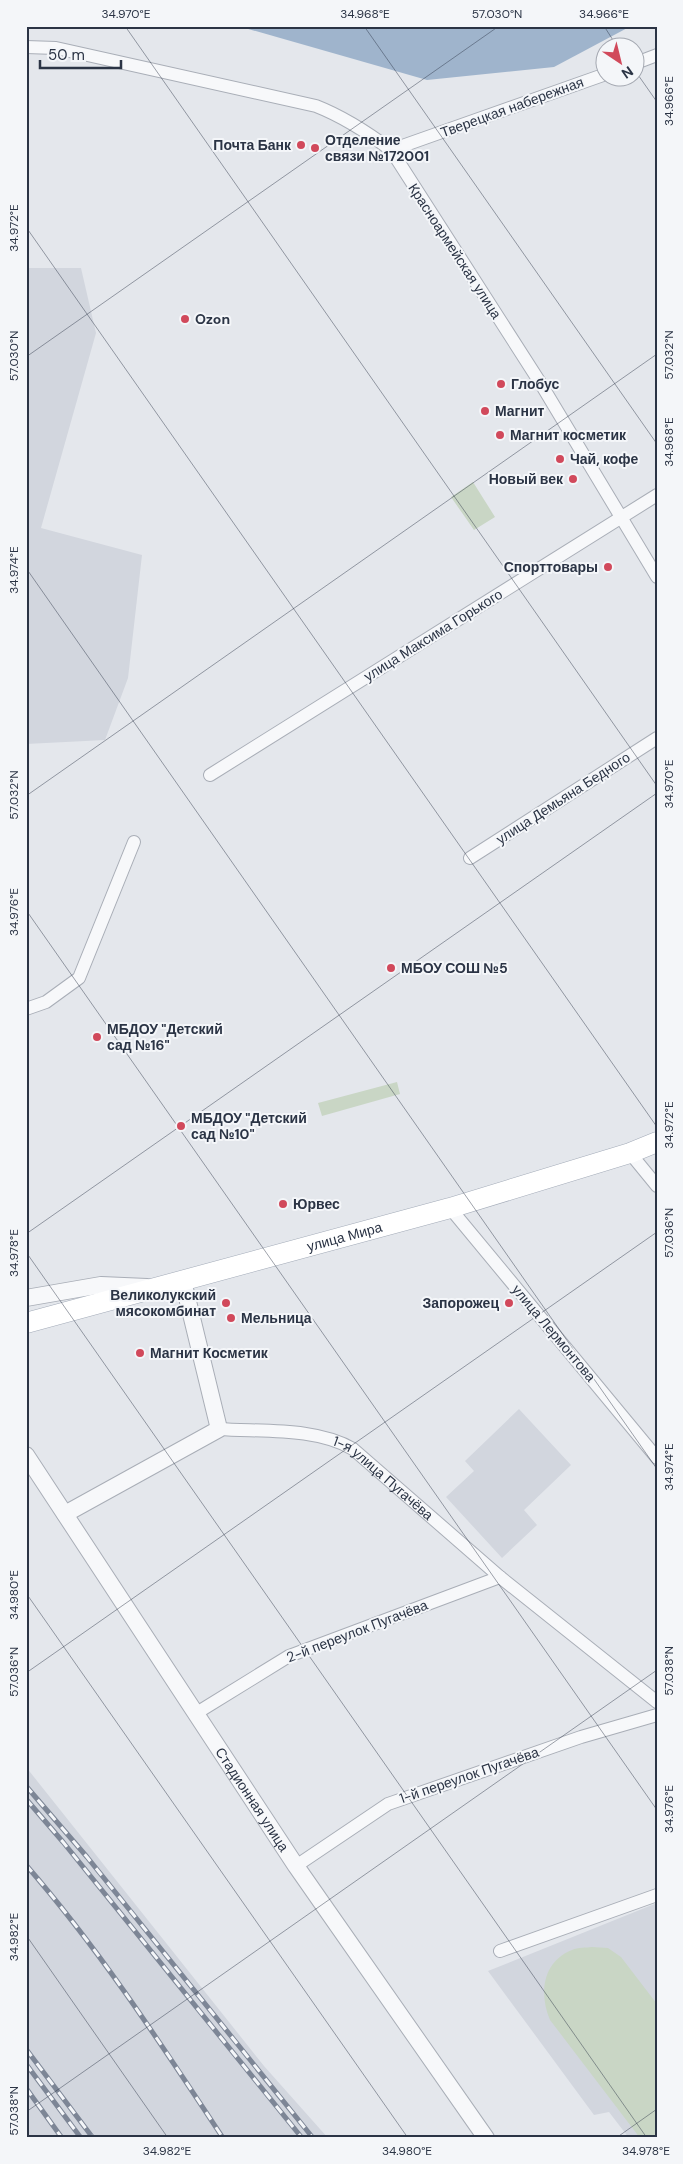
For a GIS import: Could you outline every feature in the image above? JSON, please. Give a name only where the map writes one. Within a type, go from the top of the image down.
[{"type":"main road","name":"улица Мира","points":[[157,1288],[450,1208],[630,1153],[657,1142]]},
{"type":"main road","points":[[26,1323],[157,1288]]},
{"type":"street","name":"Красноармейская улица","points":[[26,47],[56,48],[316,106],[334,112],[367,131],[391,150],[541,384],[657,577]]},
{"type":"street","name":"Тверецкая набережная","points":[[391,150],[596,78]]},
{"type":"street","name":"улица Максима Горького","points":[[210,775],[657,495]]},
{"type":"street","name":"улица Демьяна Бедного","points":[[470,858],[657,738]]},
{"type":"street","points":[[26,1009],[46,1002],[80,978],[134,842]]},
{"type":"street","points":[[630,1153],[657,1186]]},
{"type":"street","name":"улица Лермонтова","points":[[450,1208],[657,1458]]},
{"type":"street","points":[[65,1514],[218,1429],[183,1281]]},
{"type":"street","name":"улица Мира","points":[[26,1298],[101,1285],[157,1288]]},
{"type":"street","name":"1-я улица Пугачёва","points":[[218,1429],[310,1434],[345,1444],[362,1456],[500,1577],[657,1702]]},
{"type":"street","name":"Стадионная улица","points":[[26,1455],[296,1866],[486,2138]]},
{"type":"street","name":"2-й переулок Пугачёва","points":[[195,1714],[289,1656],[500,1577]]},
{"type":"street","name":"1-й переулок Пугачёва","points":[[296,1866],[388,1804],[580,1737],[657,1715]]},
{"type":"street","points":[[500,1951],[657,1895]]},
{"type":"shaded area","points":[[26,268],[81,268],[96,333],[41,528],[142,555],[128,678],[105,740],[26,744]]},
{"type":"shaded area","points":[[519,1409],[571,1465],[524,1510],[537,1525],[502,1558],[446,1497],[474,1471],[465,1461]]},
{"type":"shaded area","points":[[26,1767],[264,2066],[328,2138],[26,2138]]},
{"type":"shaded area","points":[[657,1903],[657,2138],[629,2138],[609,2112],[594,2115],[488,1971]]},
{"type":"green space","points":[[473,482],[495,517],[474,530],[451,497]]},
{"type":"green space","points":[[397,1082],[400,1094],[322,1116],[318,1103]]},
{"type":"green space","points":[[592,1947],[608,1948],[621,1957],[657,2004],[657,2138],[640,2138],[550,2020],[544,1990],[549,1971],[554,1962],[572,1950]]},
{"type":"water","points":[[238,26],[631,26],[608,38],[596,38],[596,45],[554,67],[427,80]]},
{"type":"railway","points":[[26,1786],[87,1857],[313,2138]]},
{"type":"railway","points":[[26,1799],[63,1842],[302,2138]]},
{"type":"railway","points":[[26,1865],[105,1964],[223,2138]]},
{"type":"railway","points":[[26,2049],[93,2138]]},
{"type":"railway","points":[[26,2064],[81,2138]]},
{"type":"railway","points":[[26,2088],[62,2138]]},
{"type":"place","name":"Почта Банк","points":[[301,145]]},
{"type":"place","name":"Отделение связи №172001","points":[[315,148]]},
{"type":"place","name":"Ozon","points":[[185,319]]},
{"type":"place","name":"Глобус","points":[[501,384]]},
{"type":"place","name":"Магнит","points":[[485,411]]},
{"type":"place","name":"Магнит косметик","points":[[500,435]]},
{"type":"place","name":"Чай, кофе","points":[[560,459]]},
{"type":"place","name":"Новый век","points":[[573,479]]},
{"type":"place","name":"Спорттовары","points":[[608,567]]},
{"type":"place","name":"МБОУ СОШ №5","points":[[391,968]]},
{"type":"place","name":"МБДОУ \"Детский сад №16\"","points":[[97,1037]]},
{"type":"place","name":"МБДОУ \"Детский сад №10\"","points":[[181,1126]]},
{"type":"place","name":"Юрвес","points":[[283,1204]]},
{"type":"place","name":"Великолукский мясокомбинат","points":[[226,1303]]},
{"type":"place","name":"Запорожец","points":[[509,1303]]},
{"type":"place","name":"Мельница","points":[[231,1318]]},
{"type":"place","name":"Магнит Косметик","points":[[140,1353]]}]
